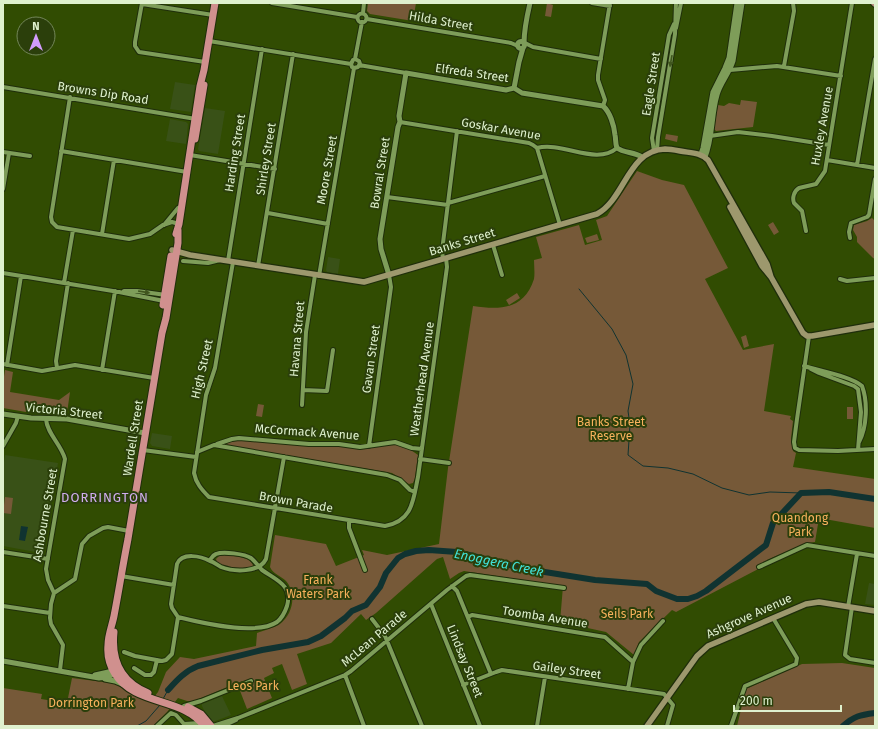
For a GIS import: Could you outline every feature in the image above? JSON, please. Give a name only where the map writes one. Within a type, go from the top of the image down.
[{"type":"highway","name":"Wardell Street","points":[[116,671],[109,658],[108,643],[114,618],[146,432],[162,333],[166,298],[174,253],[179,236],[178,227],[190,154],[190,142],[197,119],[204,85],[205,62],[215,3]]},
{"type":"highway","name":"Wardell Street","points":[[114,618],[113,649],[116,661],[116,671]]},
{"type":"highway","points":[[116,671],[124,685],[135,692],[149,695],[175,705],[189,712],[203,725]]},
{"type":"highway","points":[[116,671],[124,676],[134,686],[149,695]]},
{"type":"highway","points":[[175,705],[184,706],[201,714],[212,726]]},
{"type":"main road","points":[[656,150],[668,149],[681,151],[702,157],[711,164],[767,264],[771,277],[803,333],[809,336],[875,325]]},
{"type":"main road","name":"Banks Street","points":[[174,253],[361,282],[597,214],[604,210],[610,203],[642,158],[656,150]]},
{"type":"main road","name":"Ashgrove Avenue","points":[[647,726],[704,648],[813,602],[875,611]]},
{"type":"street","points":[[272,3],[358,17],[359,21],[362,22]]},
{"type":"street","points":[[358,17],[363,13],[364,3]]},
{"type":"street","points":[[514,88],[529,3]]},
{"type":"street","points":[[592,3],[610,5],[598,80],[605,100],[603,106],[607,110],[612,123],[617,148],[634,153],[642,158]]},
{"type":"street","name":"Eagle Street","points":[[675,34],[676,3]]},
{"type":"street","name":"Eagle Street","points":[[655,136],[681,3]]},
{"type":"street","points":[[702,157],[706,143],[713,92],[729,58],[737,3]]},
{"type":"street","points":[[706,143],[710,136],[717,94],[730,70],[733,61],[742,3]]},
{"type":"street","points":[[784,66],[794,11],[793,3]]},
{"type":"street","name":"Huxley Avenue","points":[[806,231],[802,211],[794,203],[794,195],[796,189],[816,184],[825,171],[852,3]]},
{"type":"street","points":[[205,62],[139,52],[135,46],[135,42],[142,4],[213,15]]},
{"type":"street","points":[[351,64],[355,59],[362,22],[367,19],[366,14],[363,13]]},
{"type":"street","name":"Hilda Street","points":[[367,19],[601,59]]},
{"type":"street","name":"Eagle Street","points":[[656,150],[655,136],[669,35],[675,22]]},
{"type":"street","points":[[209,41],[351,64],[352,67],[357,68],[359,61],[355,59]]},
{"type":"street","name":"Harding Street","points":[[230,262],[262,49]]},
{"type":"street","name":"Shirley Street","points":[[258,266],[268,213],[293,54]]},
{"type":"street","points":[[857,165],[875,59]]},
{"type":"street","name":"Elfreda Street","points":[[359,65],[506,90],[514,88],[522,93],[603,106]]},
{"type":"street","points":[[730,70],[784,66],[841,76]]},
{"type":"street","name":"Moore Street","points":[[317,276],[328,224],[354,68]]},
{"type":"street","name":"Bowral Street","points":[[389,275],[380,244],[398,126],[400,122],[399,116],[406,73]]},
{"type":"street","name":"Browns Dip Road","points":[[3,86],[197,119]]},
{"type":"street","points":[[70,98],[51,217],[52,224],[57,227],[125,238],[133,238],[150,234],[164,225],[173,222],[178,227]]},
{"type":"street","name":"Goskar Avenue","points":[[400,122],[529,143],[533,144],[537,148],[548,147],[598,155],[608,153],[617,148]]},
{"type":"street","name":"Weatherhead Avenue","points":[[413,501],[422,450],[447,267],[442,250],[457,131]]},
{"type":"street","points":[[710,136],[738,132],[829,145]]},
{"type":"street","points":[[537,148],[560,225]]},
{"type":"street","points":[[3,152],[30,156]]},
{"type":"street","points":[[61,152],[187,172]]},
{"type":"street","points":[[3,189],[9,153]]},
{"type":"street","points":[[190,154],[275,168]]},
{"type":"street","points":[[102,234],[114,160]]},
{"type":"street","points":[[827,160],[875,168]]},
{"type":"street","points":[[387,196],[448,204],[545,176]]},
{"type":"street","points":[[850,238],[849,232],[851,223],[869,215],[875,179]]},
{"type":"street","points":[[164,225],[178,208],[182,206]]},
{"type":"street","points":[[268,213],[328,224]]},
{"type":"street","points":[[57,368],[56,359],[73,230]]},
{"type":"street","points":[[493,245],[502,275]]},
{"type":"street","name":"Banks Street","points":[[183,261],[208,264],[220,260]]},
{"type":"street","name":"High Street","points":[[196,457],[206,395],[215,368],[230,262]]},
{"type":"street","points":[[3,273],[117,292],[166,298]]},
{"type":"street","name":"Gavan Street","points":[[369,446],[391,287],[389,275]]},
{"type":"street","points":[[21,276],[5,365],[42,371],[74,365],[154,378]]},
{"type":"street","name":"Havana Street","points":[[302,405],[306,332],[317,276]]},
{"type":"street","points":[[840,280],[847,281],[875,278]]},
{"type":"street","points":[[102,370],[117,292]]},
{"type":"street","points":[[809,336],[794,438],[795,448],[800,450],[874,450]]},
{"type":"street","points":[[303,390],[327,391],[333,350]]},
{"type":"street","points":[[804,366],[811,368],[817,373],[858,389],[861,409],[858,450]]},
{"type":"street","name":"Victoria Street","points":[[3,414],[46,419],[67,419],[146,432]]},
{"type":"street","points":[[3,446],[16,423],[18,416]]},
{"type":"street","name":"Ashbourne Street","points":[[46,419],[47,427],[64,453],[65,459],[46,574],[54,593]]},
{"type":"street","name":"McCormack Avenue","points":[[196,452],[230,439],[240,438],[360,447],[395,442],[422,450]]},
{"type":"street","name":"McCormack Avenue","points":[[214,445],[390,475],[400,480],[414,492]]},
{"type":"street","points":[[142,450],[196,457]]},
{"type":"street","name":"Brown Parade","points":[[196,457],[194,473],[195,480],[200,489],[209,496],[275,509],[385,526],[395,524],[407,515],[413,501]]},
{"type":"street","points":[[124,652],[135,656],[157,660],[166,660],[170,657],[173,650],[178,617],[171,606],[178,562],[182,558],[190,556],[210,560],[222,568],[241,570],[248,570],[259,566],[266,559],[284,457]]},
{"type":"street","points":[[420,459],[449,463]]},
{"type":"street","points":[[349,521],[349,528],[366,570]]},
{"type":"street","points":[[60,670],[63,645],[51,624],[50,613],[54,593],[76,580],[82,544],[89,536],[103,528],[108,527],[129,531]]},
{"type":"street","points":[[759,566],[807,545],[875,556]]},
{"type":"street","points":[[3,552],[48,559]]},
{"type":"street","points":[[178,617],[243,629],[254,628],[276,622],[284,613],[288,596],[282,583],[268,575],[253,559],[248,556],[225,553],[215,554],[210,560]]},
{"type":"street","points":[[857,554],[845,654],[850,659],[875,663]]},
{"type":"street","name":"McLean Parade","points":[[212,726],[238,718],[351,671],[452,586],[470,575],[564,588]]},
{"type":"street","points":[[121,576],[174,585]]},
{"type":"street","points":[[452,586],[457,591],[491,674]]},
{"type":"street","name":"Lindsay Street","points":[[430,604],[480,726]]},
{"type":"street","points":[[3,606],[50,613]]},
{"type":"street","name":"Toomba Avenue","points":[[468,617],[472,615],[605,637],[633,662]]},
{"type":"street","points":[[731,726],[745,686],[796,664],[797,658],[773,618]]},
{"type":"street","points":[[372,619],[387,640],[422,726]]},
{"type":"street","points":[[628,689],[633,662],[641,645],[663,621]]},
{"type":"street","points":[[97,676],[105,671],[109,658]]},
{"type":"street","points":[[134,668],[145,676],[150,676],[154,672],[157,660]]},
{"type":"street","points":[[3,661],[106,677],[116,671]]},
{"type":"street","name":"Gailey Street","points":[[463,684],[502,670],[664,694],[668,698]]},
{"type":"street","points":[[344,675],[363,726]]},
{"type":"street","points":[[97,676],[116,681],[124,685]]},
{"type":"street","points":[[537,726],[545,677]]},
{"type":"street","points":[[184,706],[201,701],[251,681]]},
{"type":"street","points":[[667,726],[672,708],[672,703],[668,698]]},
{"type":"street","points":[[201,701],[198,705],[201,714]]},
{"type":"street","points":[[189,712],[192,720],[189,724]]},
{"type":"street","points":[[157,726],[171,713],[176,715],[182,724],[196,723],[203,725]]},
{"type":"street","name":"McLean Parade","points":[[223,726],[238,718]]},
{"type":"shaded area","points":[[175,82],[195,85],[191,112],[170,109]]},
{"type":"shaded area","points":[[205,108],[225,111],[218,154],[199,151],[198,149]]},
{"type":"shaded area","points":[[170,119],[186,122],[188,124],[186,144],[166,141]]},
{"type":"shaded area","points":[[328,257],[340,259],[338,274],[327,272]]},
{"type":"shaded area","points":[[152,433],[172,436],[170,449],[152,446],[150,443]]},
{"type":"shaded area","points":[[5,455],[58,463],[43,551],[41,553],[3,546],[3,469]]},
{"type":"shaded area","points":[[869,583],[875,584],[875,605],[865,604]]},
{"type":"shaded area","points":[[222,696],[231,715],[213,722],[206,714],[202,704]]},
{"type":"green space","points":[[368,3],[416,3],[413,21],[370,14],[367,11]]},
{"type":"green space","points":[[547,3],[553,5],[551,17],[545,16]]},
{"type":"green space","points":[[741,100],[757,102],[753,127],[716,131],[714,129],[718,105],[724,106],[729,103],[740,105]]},
{"type":"green space","points":[[666,134],[678,136],[677,142],[665,139]]},
{"type":"green space","name":"Banks Street Reserve","points":[[637,171],[662,180],[684,185],[728,268],[705,279],[743,350],[774,344],[764,411],[791,416],[790,419],[793,421],[791,439],[793,451],[796,453],[793,467],[875,479],[875,528],[819,518],[815,542],[806,543],[767,560],[766,565],[676,612],[672,610],[639,642],[634,655],[606,632],[560,622],[563,586],[464,571],[450,579],[443,557],[437,559],[376,613],[366,620],[361,614],[331,643],[297,654],[307,684],[292,690],[282,664],[272,668],[274,673],[264,678],[272,698],[247,709],[237,683],[194,701],[187,701],[178,698],[153,726],[3,726],[3,688],[42,694],[41,699],[67,703],[72,678],[119,684],[130,693],[150,702],[158,692],[166,672],[180,657],[194,659],[256,646],[257,633],[280,624],[288,615],[292,604],[292,592],[289,586],[286,581],[270,567],[275,535],[326,544],[336,566],[364,555],[362,550],[387,555],[439,544],[448,468],[473,306],[493,308],[510,306],[524,297],[530,289],[534,279],[534,260],[542,258],[536,237],[579,225],[585,245],[602,240],[596,220],[607,216]]},
{"type":"green space","points":[[872,218],[875,221],[875,259],[857,242],[857,237],[853,230],[854,225]]},
{"type":"green space","points":[[773,222],[779,232],[774,235],[768,225]]},
{"type":"green space","points":[[597,234],[599,240],[587,243],[585,238]]},
{"type":"green space","points":[[517,293],[520,298],[509,305],[506,300]]},
{"type":"green space","points":[[746,335],[749,346],[744,348],[741,337]]},
{"type":"green space","points":[[5,370],[13,372],[10,392],[59,400],[70,392],[67,413],[26,412],[3,408],[3,383]]},
{"type":"green space","points":[[258,404],[264,405],[262,417],[256,416]]},
{"type":"green space","points":[[847,407],[853,407],[853,419],[847,419]]},
{"type":"green space","points":[[237,440],[340,446],[399,445],[408,448],[418,455],[415,478],[413,483],[409,484],[392,473],[225,445],[231,441]]},
{"type":"green space","points":[[5,497],[13,498],[11,514],[3,513]]},
{"type":"green space","points":[[224,555],[244,558],[253,565],[252,567],[243,568],[224,566],[217,562],[216,559],[219,556]]},
{"type":"green space","points":[[842,663],[875,668],[875,726],[737,726],[746,689],[802,664]]},
{"type":"water","points":[[21,526],[28,527],[25,541],[19,540]]},
{"type":"waterway","points":[[579,289],[612,329],[626,355],[633,384],[628,411],[630,425],[628,455],[643,466],[668,468],[693,474],[722,488],[749,495],[770,492],[801,493]]},
{"type":"waterway","name":"Enoggera Creek","points":[[168,690],[185,673],[198,666],[262,650],[308,642],[321,636],[352,611],[366,605],[380,587],[386,573],[398,558],[416,551],[429,550],[457,552],[526,569],[595,580],[647,584],[656,591],[677,599],[688,599],[706,591],[766,545],[773,523],[801,493],[829,492],[875,499]]},
{"type":"waterway","name":"Enoggera Creek","points":[[163,699],[168,690]]},
{"type":"waterway","name":"Enoggera Creek","points":[[137,726],[146,721],[160,705]]},
{"type":"waterway","name":"Enoggera Creek","points":[[843,726],[858,716],[875,713]]},
{"type":"district","name":"DORRINGTON","points":[[105,497]]},
{"type":"park label","name":"Quandong Park","points":[[800,525]]},
{"type":"park label","name":"Frank Waters Park","points":[[318,587]]},
{"type":"park label","name":"Seils Park","points":[[627,614]]},
{"type":"park label","name":"Leos Park","points":[[253,686]]},
{"type":"park label","name":"Dorrington Park","points":[[91,703]]}]
